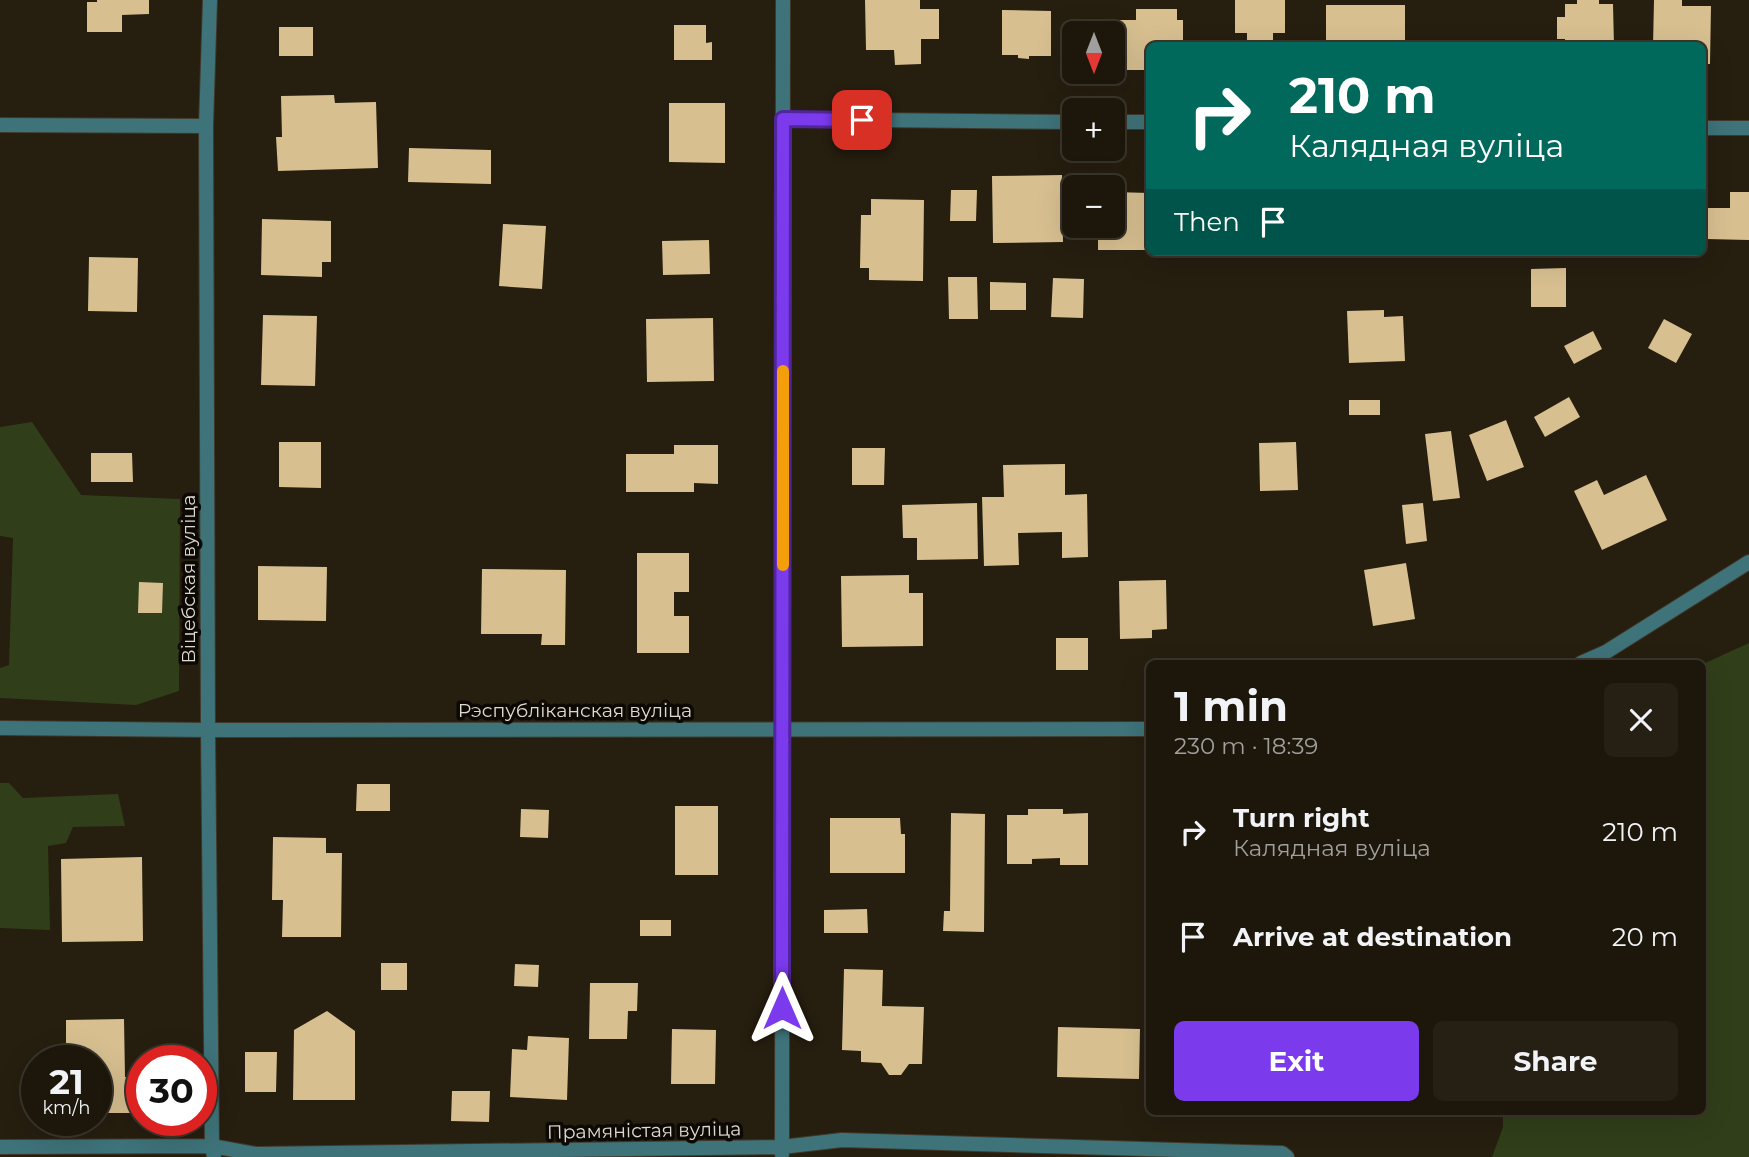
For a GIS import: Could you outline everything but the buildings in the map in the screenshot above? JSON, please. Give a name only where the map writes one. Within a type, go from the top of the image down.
[{"type":"street","name":"Віцебская вуліца","points":[[210,0],[206,126],[208,730],[213,1151]]},
{"type":"street","points":[[782,1152],[783,0]]},
{"type":"street","points":[[783,119],[1062,122]]},
{"type":"street","points":[[1125,122],[1146,122]]},
{"type":"street","points":[[0,125],[206,126]]},
{"type":"street","points":[[1706,128],[1749,128]]},
{"type":"street","points":[[1588,660],[1606,652],[1749,562]]},
{"type":"street","name":"Рэспубліканская вуліца","points":[[0,727],[208,730],[1146,729]]},
{"type":"street","name":"Прамяністая вуліца","points":[[0,1147],[256,1154],[782,1152],[842,1140],[1282,1153],[1287,1157]]},
{"type":"green space","points":[[32,422],[81,495],[180,499],[179,691],[136,705],[0,698],[0,668],[9,665],[13,538],[0,536],[0,427]]},
{"type":"green space","points":[[1749,643],[1749,1157],[1492,1157],[1503,1127],[1503,1115],[1706,1115],[1706,663]]},
{"type":"green space","points":[[0,783],[9,783],[23,798],[118,794],[125,826],[73,827],[66,843],[48,846],[50,930],[0,928]]},
{"type":"slow traffic","points":[[783,371],[783,565]]},
{"type":"route","points":[[782,1008],[783,119],[862,120]]}]
